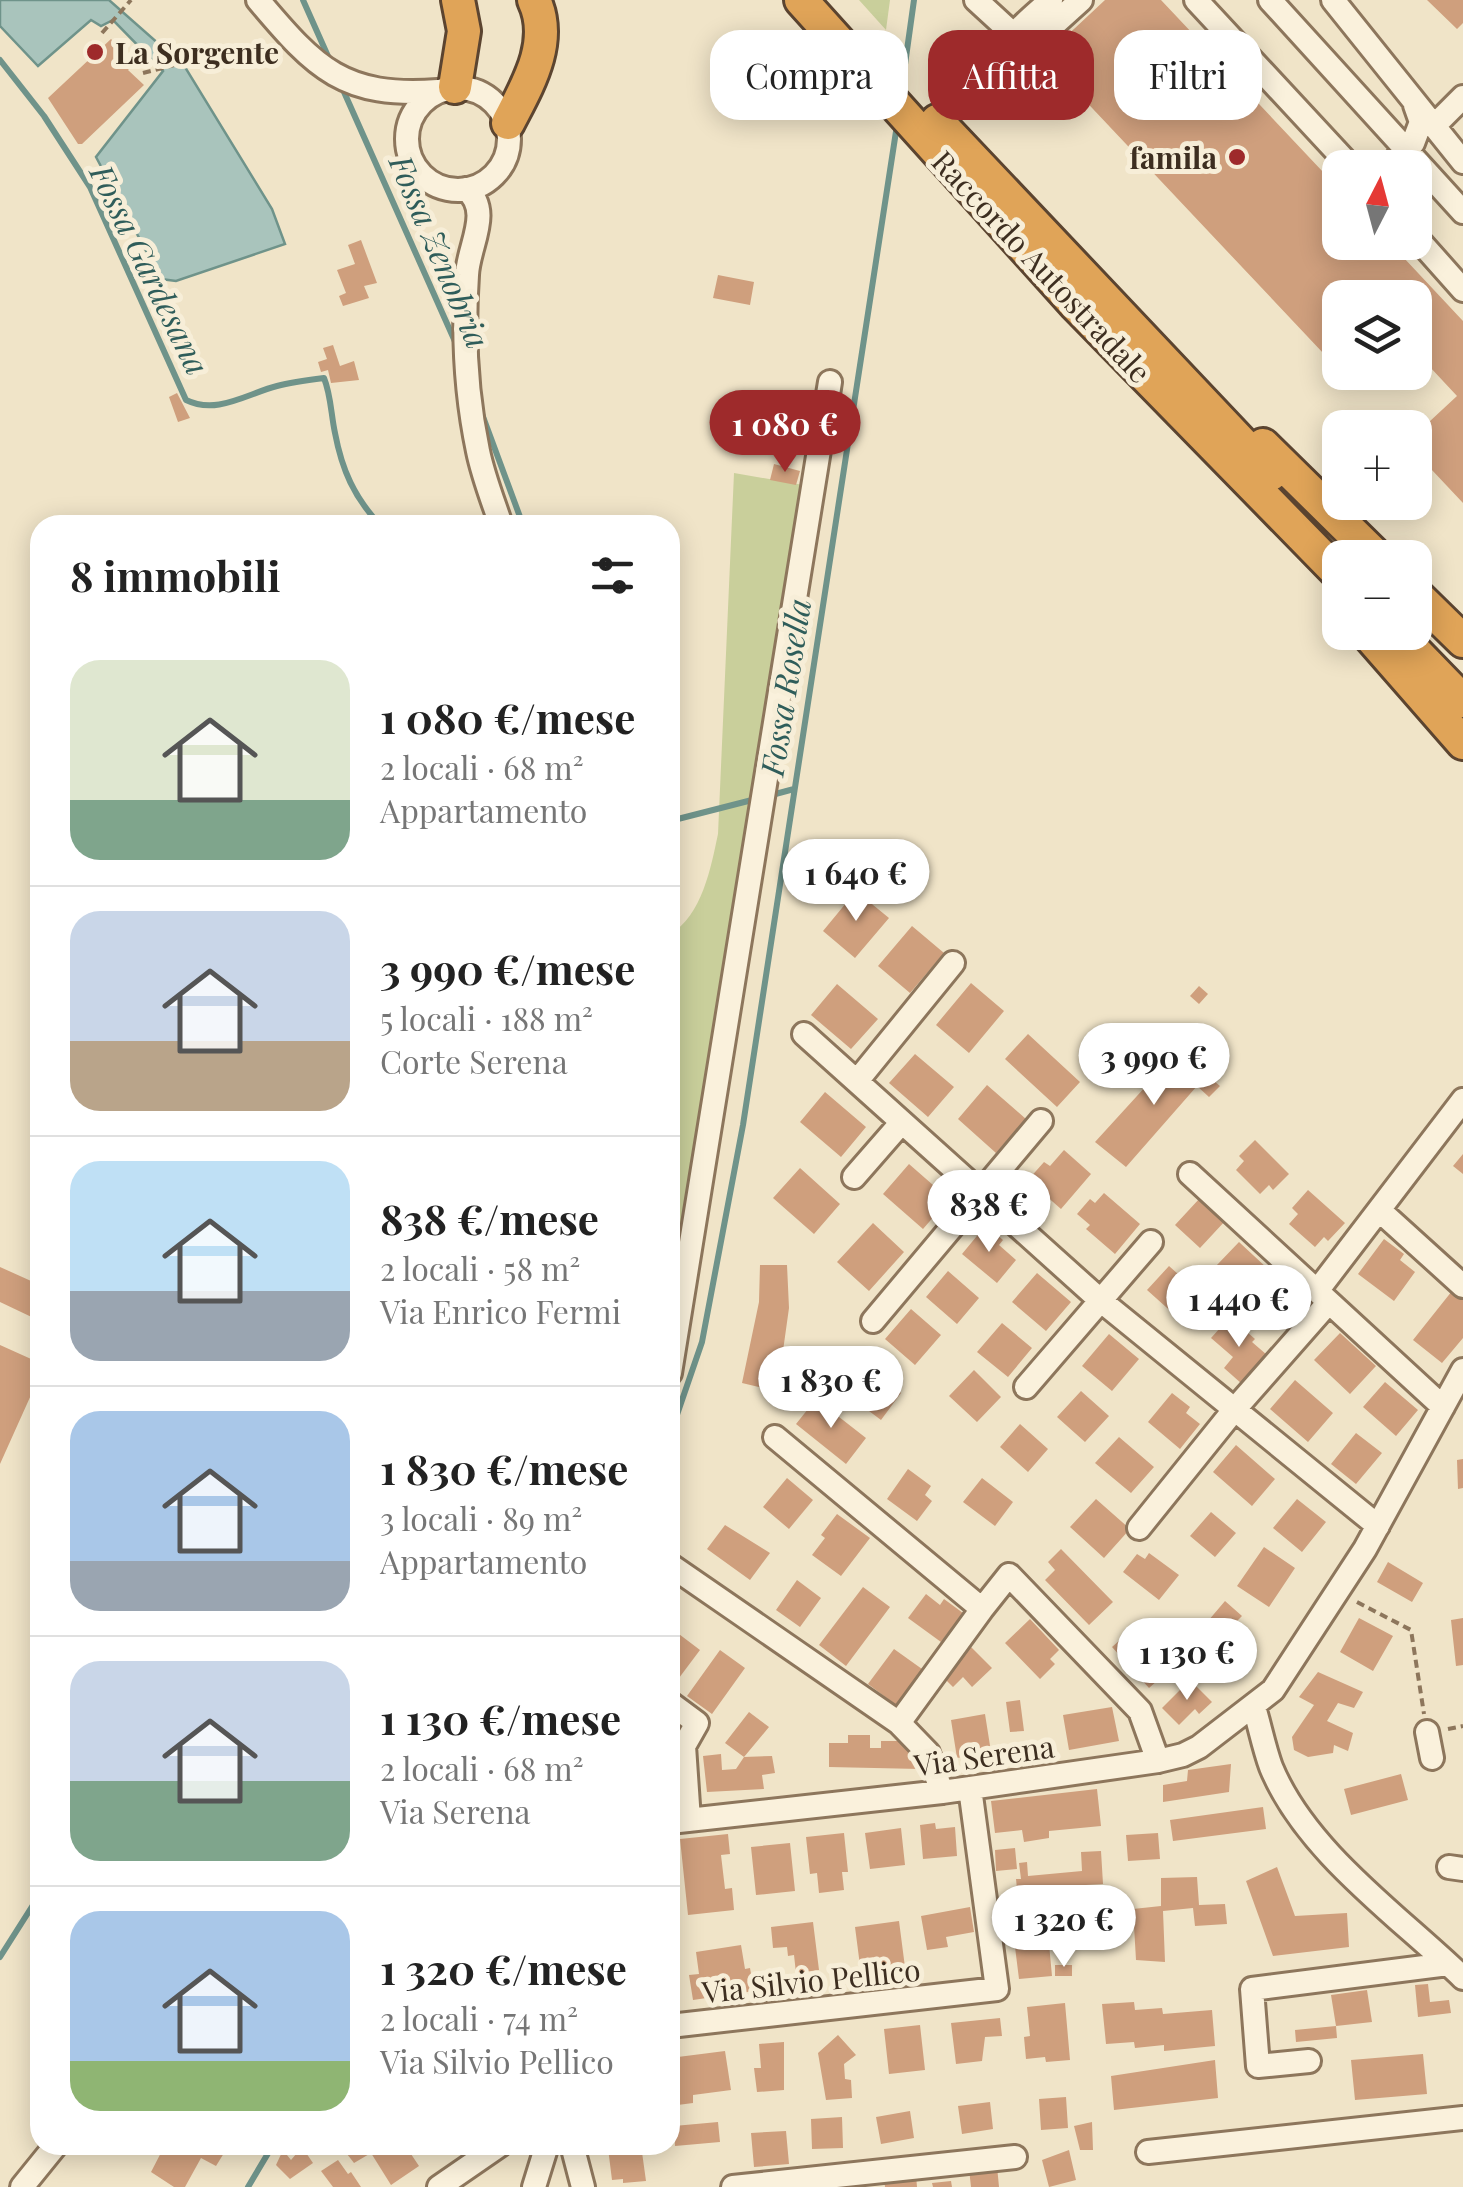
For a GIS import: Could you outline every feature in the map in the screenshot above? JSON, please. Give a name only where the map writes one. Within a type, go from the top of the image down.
[{"type":"highway","points":[[447,89],[464,32],[458,0]]},
{"type":"highway","points":[[508,127],[536,67],[542,16],[534,0]]},
{"type":"highway","points":[[782,0],[819,30]]},
{"type":"highway","name":"Raccordo Autostradale","points":[[801,0],[827,30]]},
{"type":"highway","name":"Raccordo Autostradale","points":[[827,0],[850,30]]},
{"type":"highway","name":"Raccordo Autostradale","points":[[908,105],[1076,305],[1172,386]]},
{"type":"highway","points":[[1172,386],[1331,540]]},
{"type":"highway","points":[[1172,386],[1222,406],[1360,540]]},
{"type":"highway","points":[[1172,386],[1322,556]]},
{"type":"highway","points":[[1172,386],[1322,575]]},
{"type":"highway","points":[[1432,611],[1463,642]]},
{"type":"highway","points":[[1432,645],[1463,678]]},
{"type":"highway","points":[[1382,650],[1463,743]]},
{"type":"highway","points":[[1392,650],[1463,725]]},
{"type":"highway","points":[[1413,650],[1463,701]]},
{"type":"street","points":[[258,0],[335,76],[395,109],[409,126]]},
{"type":"street","points":[[976,0],[1002,30]]},
{"type":"street","points":[[1028,30],[1051,0]]},
{"type":"street","points":[[1039,30],[1081,0]]},
{"type":"street","points":[[1196,0],[1335,150]]},
{"type":"street","points":[[1270,0],[1410,146],[1463,212]]},
{"type":"street","points":[[1334,0],[1459,157]]},
{"type":"street","points":[[335,76],[388,93],[472,89],[488,96],[500,108],[512,141],[513,160],[489,201],[468,259]]},
{"type":"street","points":[[447,89],[421,104],[409,126],[408,147],[423,176],[443,187],[466,189],[486,182],[507,156],[508,127]]},
{"type":"street","points":[[1434,126],[1463,97]]},
{"type":"street","points":[[1406,150],[1422,122],[1414,102]]},
{"type":"street","points":[[1410,146],[1434,140],[1459,157]]},
{"type":"street","points":[[466,189],[480,208],[468,259],[467,375],[478,454],[498,515]]},
{"type":"street","points":[[1432,255],[1463,290]]},
{"type":"street","points":[[680,1312],[830,382]]},
{"type":"street","points":[[857,1081],[953,963]]},
{"type":"street","points":[[804,1034],[1100,1300],[1378,1526]]},
{"type":"street","points":[[1139,1528],[1323,1296],[1380,1210],[1463,1100]]},
{"type":"street","points":[[874,1321],[1041,1120]]},
{"type":"street","points":[[854,1177],[902,1122]]},
{"type":"street","points":[[1190,1174],[1443,1407]]},
{"type":"street","points":[[1380,1210],[1463,1286]]},
{"type":"street","points":[[1026,1387],[1151,1242]]},
{"type":"street","name":"Via Serena","points":[[680,1821],[942,1792],[1158,1761],[1199,1747],[1273,1690],[1378,1526],[1463,1370]]},
{"type":"street","points":[[775,1436],[982,1609]]},
{"type":"street","points":[[680,1572],[899,1723],[928,1753],[942,1792]]},
{"type":"street","points":[[899,1723],[1009,1576],[1140,1712],[1158,1761]]},
{"type":"street","points":[[1254,1707],[1272,1768],[1310,1828],[1334,1858],[1456,1971]]},
{"type":"street","points":[[680,1710],[698,1723],[684,1746],[680,1806]]},
{"type":"street","points":[[1427,1732],[1432,1758]]},
{"type":"street","name":"Via Silvio Pellico","points":[[680,2025],[996,1989],[970,1788]]},
{"type":"street","points":[[1309,2061],[1258,2066],[1252,1989],[1456,1971]]},
{"type":"street","points":[[1148,2152],[1463,2118]]},
{"type":"street","points":[[22,2187],[48,2155]]},
{"type":"street","points":[[439,2187],[485,2155]]},
{"type":"street","points":[[534,2187],[544,2155]]},
{"type":"street","points":[[575,2155],[583,2187]]},
{"type":"street","points":[[733,2187],[1016,2157]]},
{"type":"path","points":[[102,33],[132,0]]},
{"type":"path","points":[[142,73],[200,58]]},
{"type":"path","points":[[1338,1592],[1411,1630],[1427,1732],[1463,1726]]},
{"type":"green space","points":[[859,0],[890,0],[886,30]]},
{"type":"green space","points":[[734,473],[809,486],[680,1276],[680,927],[697,903],[718,834]]},
{"type":"water","points":[[0,0],[109,0],[185,67],[272,209],[285,244],[176,281],[161,279],[96,157],[163,71],[113,20],[101,26],[91,20],[38,66],[0,26]]},
{"type":"building","points":[[1105,0],[1161,0],[1189,30],[1114,30],[1114,120],[1262,120],[1262,107],[1322,171],[1322,260],[1406,260],[1425,280],[1322,280],[1322,352],[1094,110],[1094,30],[1073,30]]},
{"type":"building","points":[[1427,0],[1463,0],[1463,23],[1457,29]]},
{"type":"building","points":[[111,39],[135,62],[128,70],[144,85],[78,144],[48,98]]},
{"type":"building","points":[[361,240],[377,283],[364,286],[369,298],[343,306],[339,296],[346,293],[337,270],[355,264],[348,245]]},
{"type":"building","points":[[718,275],[754,282],[750,305],[713,298]]},
{"type":"building","points":[[1432,288],[1463,321],[1463,503],[1432,470],[1432,419],[1457,396],[1432,369]]},
{"type":"building","points":[[333,345],[340,366],[354,361],[359,380],[331,383],[328,370],[321,372],[318,362],[327,359],[323,348]]},
{"type":"building","points":[[177,393],[190,418],[178,422],[169,397]]},
{"type":"building","points":[[774,464],[800,471],[796,485],[770,480]]},
{"type":"building","points":[[856,891],[889,918],[855,958],[823,931]]},
{"type":"building","points":[[912,926],[944,953],[910,993],[878,966]]},
{"type":"building","points":[[971,983],[1004,1011],[969,1053],[936,1025]]},
{"type":"building","points":[[837,984],[878,1019],[851,1049],[811,1015]]},
{"type":"building","points":[[1199,986],[1208,994],[1199,1004],[1190,996]]},
{"type":"building","points":[[1028,1034],[1080,1082],[1057,1107],[1005,1059]]},
{"type":"building","points":[[1178,1051],[1220,1086],[1209,1097],[1197,1086],[1126,1167],[1095,1142]]},
{"type":"building","points":[[915,1054],[954,1087],[928,1117],[889,1083]]},
{"type":"building","points":[[987,1085],[1026,1119],[996,1153],[958,1119]]},
{"type":"building","points":[[825,1092],[866,1127],[841,1157],[800,1122]]},
{"type":"building","points":[[1255,1140],[1289,1174],[1273,1190],[1269,1185],[1260,1194],[1236,1170],[1244,1161],[1239,1156]]},
{"type":"building","points":[[1064,1150],[1091,1174],[1061,1209],[1028,1180],[1044,1162],[1050,1166]]},
{"type":"building","points":[[1463,1154],[1463,1174],[1453,1166]]},
{"type":"building","points":[[909,1164],[949,1199],[923,1229],[883,1194]]},
{"type":"building","points":[[800,1168],[840,1204],[814,1234],[773,1198]]},
{"type":"building","points":[[1308,1190],[1345,1223],[1328,1241],[1324,1237],[1315,1247],[1289,1224],[1298,1214],[1292,1208]]},
{"type":"building","points":[[1104,1193],[1140,1224],[1115,1254],[1086,1229],[1090,1225],[1077,1214],[1090,1199],[1095,1203]]},
{"type":"building","points":[[1200,1198],[1226,1220],[1200,1248],[1175,1225]]},
{"type":"building","points":[[873,1223],[904,1252],[869,1291],[837,1262]]},
{"type":"building","points":[[986,1225],[1003,1240],[999,1245],[1016,1260],[997,1283],[962,1254]]},
{"type":"building","points":[[1384,1239],[1404,1254],[1400,1260],[1415,1272],[1394,1301],[1358,1274]]},
{"type":"building","points":[[1239,1242],[1267,1268],[1245,1292],[1216,1266]]},
{"type":"building","points":[[760,1265],[787,1265],[789,1308],[782,1358],[771,1390],[742,1383],[759,1302]]},
{"type":"building","points":[[1169,1266],[1206,1299],[1185,1324],[1147,1290]]},
{"type":"building","points":[[0,1267],[30,1280],[30,1316],[0,1302]]},
{"type":"building","points":[[948,1271],[979,1298],[957,1324],[926,1297]]},
{"type":"building","points":[[1037,1273],[1071,1302],[1046,1331],[1012,1302]]},
{"type":"building","points":[[1285,1278],[1311,1300],[1289,1325],[1263,1303]]},
{"type":"building","points":[[1452,1291],[1463,1299],[1463,1338],[1442,1363],[1413,1340]]},
{"type":"building","points":[[911,1309],[941,1335],[915,1365],[885,1339]]},
{"type":"building","points":[[1230,1317],[1267,1355],[1242,1384],[1224,1368],[1233,1357],[1211,1338]]},
{"type":"building","points":[[1002,1323],[1032,1348],[1008,1377],[977,1352]]},
{"type":"building","points":[[1340,1333],[1376,1366],[1350,1394],[1314,1360]]},
{"type":"building","points":[[1109,1334],[1139,1359],[1112,1391],[1082,1366]]},
{"type":"building","points":[[0,1345],[30,1358],[30,1397],[0,1464]]},
{"type":"building","points":[[852,1349],[901,1393],[881,1420],[831,1376]]},
{"type":"building","points":[[974,1370],[1001,1397],[977,1422],[949,1396]]},
{"type":"building","points":[[1295,1380],[1333,1413],[1308,1442],[1270,1409]]},
{"type":"building","points":[[1385,1382],[1418,1410],[1396,1436],[1363,1407]]},
{"type":"building","points":[[1081,1391],[1109,1416],[1085,1442],[1057,1417]]},
{"type":"building","points":[[1172,1393],[1190,1407],[1186,1413],[1200,1424],[1180,1449],[1148,1422]]},
{"type":"building","points":[[816,1399],[866,1438],[846,1464],[796,1424]]},
{"type":"building","points":[[1020,1424],[1048,1449],[1028,1472],[1000,1447]]},
{"type":"building","points":[[1356,1433],[1382,1453],[1356,1484],[1331,1464]]},
{"type":"building","points":[[1119,1437],[1154,1467],[1131,1493],[1095,1463]]},
{"type":"building","points":[[1236,1445],[1275,1479],[1252,1506],[1213,1472]]},
{"type":"building","points":[[1463,1459],[1463,1488],[1458,1489],[1457,1460]]},
{"type":"building","points":[[908,1469],[931,1486],[925,1495],[932,1501],[917,1521],[887,1499]]},
{"type":"building","points":[[787,1478],[813,1500],[789,1529],[763,1507]]},
{"type":"building","points":[[982,1478],[1013,1502],[995,1526],[963,1502]]},
{"type":"building","points":[[1096,1499],[1130,1529],[1104,1558],[1070,1527]]},
{"type":"building","points":[[1297,1499],[1326,1522],[1302,1552],[1273,1528]]},
{"type":"building","points":[[1211,1512],[1236,1533],[1215,1557],[1190,1536]]},
{"type":"building","points":[[837,1514],[870,1538],[841,1576],[812,1555]]},
{"type":"building","points":[[725,1525],[770,1553],[750,1580],[707,1549]]},
{"type":"building","points":[[1264,1547],[1295,1568],[1269,1607],[1237,1586]]},
{"type":"building","points":[[1061,1549],[1113,1602],[1089,1625],[1045,1580],[1055,1570],[1048,1562]]},
{"type":"building","points":[[1149,1553],[1179,1575],[1159,1600],[1123,1572],[1137,1554],[1145,1559]]},
{"type":"building","points":[[1388,1562],[1423,1583],[1412,1602],[1377,1582]]},
{"type":"building","points":[[797,1580],[821,1598],[800,1627],[776,1610]]},
{"type":"building","points":[[863,1587],[890,1607],[846,1666],[819,1645]]},
{"type":"building","points":[[926,1594],[940,1605],[944,1599],[963,1613],[941,1642],[908,1618]]},
{"type":"building","points":[[1225,1601],[1242,1616],[1237,1621],[1248,1630],[1218,1664],[1191,1641]]},
{"type":"building","points":[[1359,1618],[1393,1636],[1373,1671],[1340,1652]]},
{"type":"building","points":[[1463,1618],[1463,1665],[1456,1666],[1451,1620]]},
{"type":"building","points":[[1030,1619],[1059,1650],[1050,1659],[1055,1664],[1040,1679],[1005,1643]]},
{"type":"building","points":[[1137,1625],[1174,1666],[1149,1688],[1112,1647]]},
{"type":"building","points":[[680,1635],[700,1650],[680,1677]]},
{"type":"building","points":[[970,1646],[992,1668],[972,1687],[963,1677],[953,1687],[940,1674]]},
{"type":"building","points":[[894,1649],[922,1669],[896,1705],[868,1684]]},
{"type":"building","points":[[720,1650],[745,1668],[712,1714],[687,1696]]},
{"type":"building","points":[[1318,1672],[1363,1692],[1354,1708],[1338,1703],[1327,1721],[1353,1733],[1348,1751],[1334,1745],[1333,1753],[1308,1757],[1294,1750],[1292,1737],[1314,1705],[1299,1697]]},
{"type":"building","points":[[1190,1680],[1212,1702],[1199,1714],[1195,1709],[1179,1725],[1162,1708]]},
{"type":"building","points":[[1020,1700],[1024,1731],[1010,1732],[1006,1702]]},
{"type":"building","points":[[1112,1707],[1119,1741],[1069,1750],[1063,1715]]},
{"type":"building","points":[[749,1712],[769,1727],[744,1757],[725,1743]]},
{"type":"building","points":[[985,1714],[991,1752],[957,1758],[951,1720]]},
{"type":"building","points":[[848,1735],[870,1735],[870,1748],[881,1748],[881,1741],[905,1741],[911,1752],[920,1752],[920,1769],[829,1767],[829,1743],[848,1743]]},
{"type":"building","points":[[721,1754],[722,1770],[736,1769],[744,1757],[772,1756],[775,1773],[762,1775],[764,1789],[707,1792],[703,1756]]},
{"type":"building","points":[[1231,1764],[1229,1792],[1163,1802],[1163,1785],[1187,1781],[1188,1770]]},
{"type":"building","points":[[1401,1774],[1408,1800],[1351,1815],[1344,1789]]},
{"type":"building","points":[[1097,1789],[1101,1826],[1049,1831],[1049,1838],[1024,1842],[1022,1830],[995,1833],[991,1801]]},
{"type":"building","points":[[1263,1807],[1266,1829],[1173,1841],[1170,1820]]},
{"type":"building","points":[[935,1823],[936,1829],[955,1827],[957,1856],[923,1859],[920,1825]]},
{"type":"building","points":[[901,1828],[905,1865],[870,1869],[865,1833]]},
{"type":"building","points":[[844,1833],[848,1872],[842,1872],[844,1890],[819,1893],[817,1873],[810,1874],[806,1837]]},
{"type":"building","points":[[1158,1833],[1160,1859],[1128,1861],[1126,1835]]},
{"type":"building","points":[[728,1834],[730,1854],[721,1855],[725,1889],[732,1888],[734,1910],[688,1915],[680,1839]]},
{"type":"building","points":[[790,1843],[795,1891],[756,1895],[751,1847]]},
{"type":"building","points":[[1015,1848],[1017,1869],[996,1871],[995,1850]]},
{"type":"building","points":[[1101,1851],[1103,1884],[1017,1889],[1016,1879],[1021,1879],[1019,1863],[1027,1862],[1028,1876],[1082,1871],[1081,1852]]},
{"type":"building","points":[[1277,1867],[1295,1916],[1347,1913],[1349,1947],[1273,1956],[1246,1881]]},
{"type":"building","points":[[1197,1877],[1199,1905],[1225,1904],[1227,1924],[1195,1926],[1193,1908],[1163,1911],[1165,1962],[1136,1960],[1133,1909],[1161,1906],[1161,1878]]},
{"type":"building","points":[[1045,1897],[1048,1925],[1014,1928],[1012,1901]]},
{"type":"building","points":[[970,1907],[974,1932],[946,1937],[948,1947],[927,1950],[921,1916]]},
{"type":"building","points":[[899,1921],[906,1975],[862,1981],[855,1927]]},
{"type":"building","points":[[813,1922],[819,1970],[796,1973],[794,1955],[788,1956],[787,1947],[773,1948],[771,1927]]},
{"type":"building","points":[[1049,1944],[1052,1976],[1019,1979],[1015,1947]]},
{"type":"building","points":[[741,1945],[754,1991],[693,2000],[689,1975],[699,1974],[696,1952]]},
{"type":"building","points":[[1055,1965],[1072,1965],[1072,1976],[1055,1976]]},
{"type":"building","points":[[1428,1984],[1430,2002],[1449,2000],[1451,2013],[1418,2017],[1415,1985]]},
{"type":"building","points":[[1367,1990],[1372,2022],[1336,2026],[1331,1995]]},
{"type":"building","points":[[1134,2002],[1135,2010],[1162,2008],[1163,2014],[1212,2010],[1215,2046],[1164,2051],[1164,2045],[1135,2048],[1134,2042],[1106,2044],[1102,2004]]},
{"type":"building","points":[[1065,2003],[1070,2060],[1026,2059],[1024,2037],[1030,2036],[1027,2007]]},
{"type":"building","points":[[1000,2018],[1002,2036],[985,2037],[982,2061],[956,2064],[951,2023]]},
{"type":"building","points":[[920,2025],[925,2070],[889,2074],[884,2029]]},
{"type":"building","points":[[1336,2026],[1337,2038],[1296,2042],[1295,2030]]},
{"type":"building","points":[[838,2035],[856,2055],[844,2064],[845,2079],[851,2080],[852,2098],[826,2100],[818,2053]]},
{"type":"building","points":[[784,2042],[784,2090],[757,2092],[754,2068],[761,2068],[759,2044]]},
{"type":"building","points":[[725,2051],[731,2090],[693,2095],[693,2103],[680,2105],[680,2057]]},
{"type":"building","points":[[1423,2054],[1427,2094],[1355,2100],[1351,2060]]},
{"type":"building","points":[[1215,2060],[1218,2098],[1114,2110],[1111,2076]]},
{"type":"building","points":[[1066,2097],[1068,2128],[1041,2130],[1039,2099]]},
{"type":"building","points":[[990,2102],[993,2129],[962,2134],[958,2106]]},
{"type":"building","points":[[910,2111],[914,2138],[881,2144],[876,2117]]},
{"type":"building","points":[[842,2117],[843,2148],[812,2149],[811,2119]]},
{"type":"building","points":[[718,2122],[720,2142],[680,2146],[680,2125]]},
{"type":"building","points":[[1092,2122],[1093,2150],[1080,2150],[1074,2126]]},
{"type":"building","points":[[786,2131],[789,2164],[754,2167],[751,2133]]},
{"type":"building","points":[[1069,2150],[1076,2180],[1049,2187],[1042,2160]]},
{"type":"building","points":[[160,2155],[223,2155],[216,2166],[201,2158],[185,2187],[174,2187],[151,2172]]},
{"type":"building","points":[[281,2155],[291,2160],[295,2155],[308,2155],[313,2163],[290,2179],[276,2165]]},
{"type":"building","points":[[348,2155],[368,2155],[354,2163]]},
{"type":"building","points":[[372,2155],[412,2155],[419,2166],[391,2185]]},
{"type":"building","points":[[609,2155],[642,2155],[646,2181],[612,2180]]},
{"type":"building","points":[[338,2160],[361,2187],[333,2187],[321,2171]]},
{"type":"building","points":[[997,2166],[999,2187],[971,2187],[969,2169]]},
{"type":"building","points":[[916,2175],[917,2187],[885,2187],[884,2178]]},
{"type":"building","points":[[951,2181],[952,2187],[933,2187],[932,2183]]},
{"type":"waterway","name":"Fossa Zenobria","points":[[303,0],[331,63]]},
{"type":"waterway","name":"Fossa Rosella","points":[[908,43],[914,0]]},
{"type":"waterway","name":"Fossa Gardesana","points":[[0,60],[44,116],[90,187],[186,400],[220,404],[277,386],[324,378],[345,471],[372,515]]},
{"type":"waterway","name":"Fossa Zenobria","points":[[340,83],[457,346]]},
{"type":"waterway","name":"Fossa Rosella","points":[[680,1406],[702,1342],[743,1125],[897,125]]},
{"type":"waterway","name":"Fossa Zenobria","points":[[482,414],[519,515]]},
{"type":"waterway","name":"Fossa Zenobria","points":[[768,796],[794,789]]},
{"type":"waterway","name":"Fossa Zenobria","points":[[680,818],[756,799]]},
{"type":"waterway","name":"Fossa Gardesana","points":[[0,1957],[30,1910]]},
{"type":"waterway","name":"Fossa Rosella","points":[[248,2187],[267,2155]]},
{"type":"place","name":"La Sorgente","points":[[95,52]]},
{"type":"place","name":"famila","points":[[1237,157]]}]
